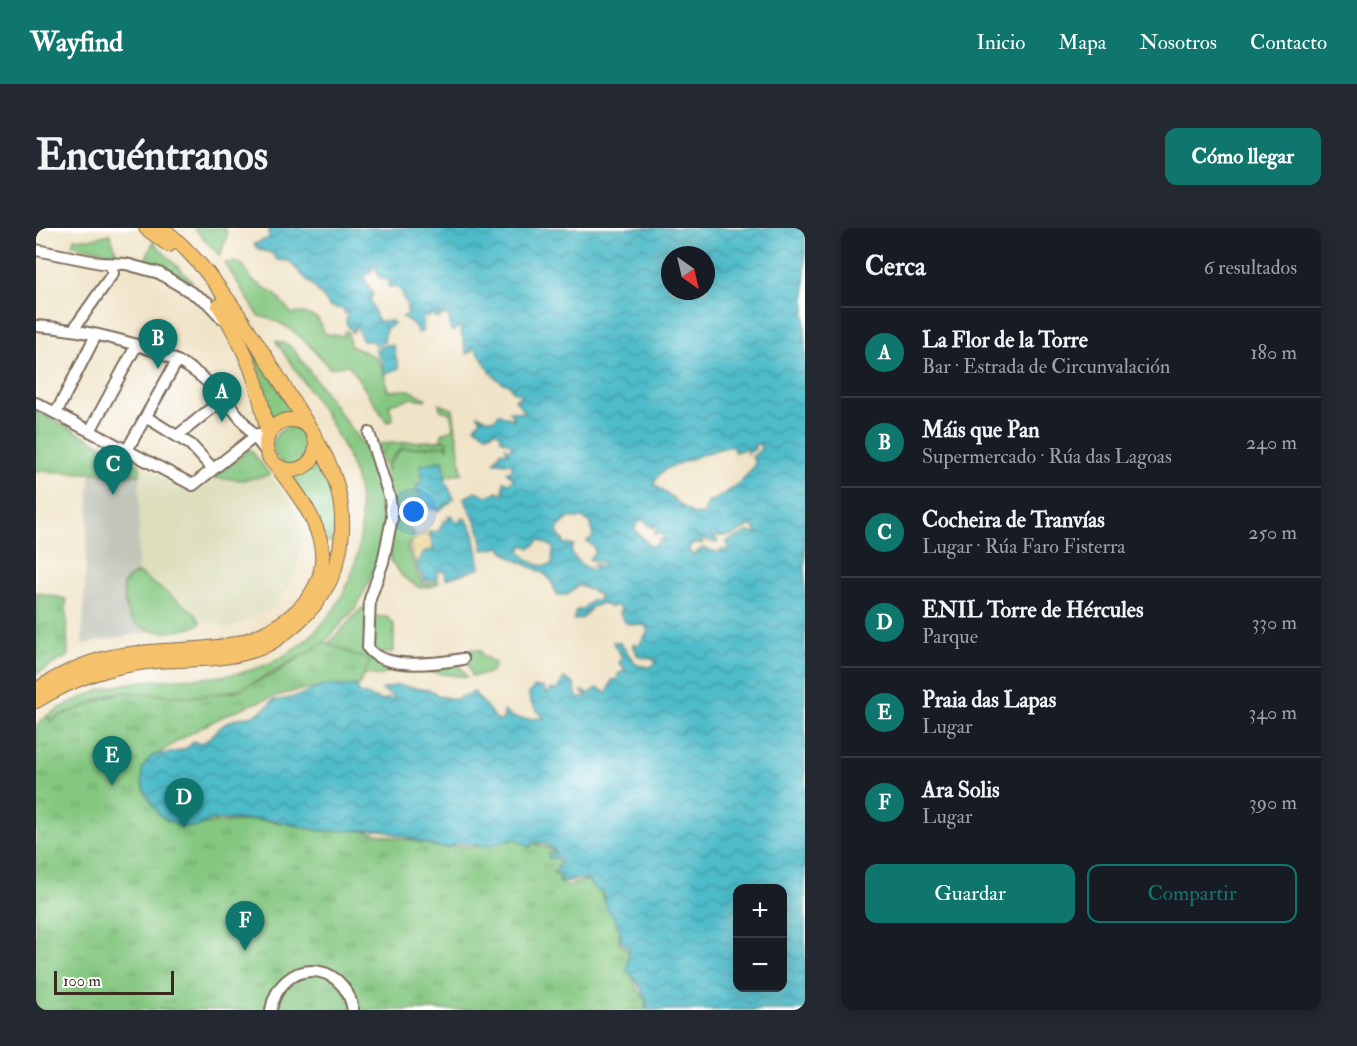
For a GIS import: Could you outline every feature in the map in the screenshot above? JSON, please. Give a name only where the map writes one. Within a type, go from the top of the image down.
[{"type":"main road","points":[[36,690],[69,670],[111,657],[235,644],[265,633],[289,619],[303,604],[315,587],[320,571],[321,543],[305,504],[272,460],[270,431],[258,384],[236,332],[188,264],[146,228]]},
{"type":"main road","points":[[36,701],[60,686],[92,673],[123,665],[215,658],[255,650],[283,635],[307,614],[326,590],[338,562],[343,525],[342,506],[335,476],[313,434],[208,275],[186,249],[162,228]]},
{"type":"main road","points":[[270,431],[285,421],[300,422],[313,434],[315,452],[306,465],[291,470],[272,460]]},
{"type":"street","points":[[36,250],[110,265],[138,266],[178,282],[207,303],[236,332]]},
{"type":"street","points":[[73,330],[113,273],[110,265]]},
{"type":"street","points":[[36,320],[52,327]]},
{"type":"street","points":[[36,326],[96,335],[177,361],[207,381],[272,460]]},
{"type":"street","points":[[56,413],[96,335]]},
{"type":"street","points":[[90,431],[136,346]]},
{"type":"street","points":[[127,450],[177,361]]},
{"type":"street","points":[[177,436],[223,399]]},
{"type":"street","points":[[36,403],[193,485],[254,436],[270,431]]},
{"type":"street","points":[[146,417],[191,444],[213,469]]},
{"type":"street","points":[[369,433],[390,499],[392,518],[383,562],[368,608],[368,648],[371,653],[417,665],[463,658]]},
{"type":"street","points":[[271,1010],[274,997],[283,983],[297,974],[314,970],[339,981],[351,1001],[353,1010]]},
{"type":"shaded area","points":[[140,465],[193,494],[214,478],[243,480],[270,475],[296,510],[302,523],[303,538],[295,575],[282,596],[269,610],[227,629],[218,624],[201,623],[194,612],[138,573]]},
{"type":"shaded area","points":[[90,475],[140,475],[138,573],[130,577],[124,585],[124,598],[128,614],[137,624],[155,631],[82,644]]},
{"type":"green space","points":[[194,228],[225,228],[227,235],[220,256]]},
{"type":"green space","points":[[110,234],[116,251],[114,253],[72,245],[74,238],[89,239]]},
{"type":"green space","points":[[153,242],[193,282],[144,263]]},
{"type":"green space","points":[[234,262],[243,265],[252,280],[276,295],[292,314],[304,313],[318,319],[326,334],[344,336],[345,331],[348,332],[350,346],[374,356],[383,369],[388,391],[409,390],[426,398],[425,400],[412,398],[389,404],[393,420],[387,422],[349,365],[330,368],[307,343],[290,329],[271,319],[259,316],[225,263]]},
{"type":"green space","points":[[276,341],[287,344],[294,350],[366,449],[379,476],[388,507],[385,537],[369,582],[357,606],[324,643],[246,687],[224,693],[191,697],[116,693],[95,701],[58,732],[47,716],[73,701],[100,690],[143,681],[233,674],[275,661],[302,643],[325,621],[342,595],[354,566],[361,535],[360,502],[353,470],[338,436]]},
{"type":"green space","points":[[251,345],[295,415],[282,416],[271,423],[264,385]]},
{"type":"green space","points":[[439,404],[453,409],[462,473],[446,477],[443,460],[420,468],[423,480],[416,487],[425,504],[418,515],[411,515],[401,522],[415,534],[407,547],[422,584],[439,582],[435,586],[420,588],[403,577],[391,561],[386,473],[390,462],[401,449],[448,445],[446,440],[441,440],[442,434],[454,428],[450,413],[440,410]]},
{"type":"green space","points":[[36,411],[140,465],[140,475],[36,471]]},
{"type":"green space","points":[[292,427],[305,433],[311,446],[305,459],[292,465],[279,459],[273,446],[279,433]]},
{"type":"green space","points":[[446,440],[448,449],[445,445],[401,449],[390,462],[386,473],[378,451],[378,444]]},
{"type":"green space","points":[[250,449],[270,475],[243,480],[214,478]]},
{"type":"green space","points":[[322,459],[335,489],[338,543],[324,541],[292,478],[310,472]]},
{"type":"green space","points":[[138,573],[194,612],[201,623],[184,630],[162,632],[142,627],[134,621],[127,611],[123,585],[130,577]]},
{"type":"green space","points":[[36,592],[66,599],[68,656],[36,674]]},
{"type":"green space","points":[[362,608],[365,608],[367,654],[372,657],[458,663],[467,677],[396,668],[380,676],[326,669],[187,731],[227,701],[326,646]]},
{"type":"green space","points":[[370,616],[387,617],[394,624],[394,650],[391,653],[380,653],[372,648]]},
{"type":"green space","points":[[325,642],[370,661],[358,687],[321,686],[294,691],[252,704],[212,722],[155,756],[191,825],[253,820],[363,831],[429,844],[472,847],[521,838],[555,851],[559,860],[560,883],[568,886],[586,880],[596,883],[607,907],[620,924],[619,943],[630,952],[635,985],[645,1000],[646,1010],[36,1010],[36,725],[47,716],[51,721],[122,692],[190,697],[233,692],[270,676]]},
{"type":"green space","points":[[471,649],[480,650],[483,656],[495,663],[492,670],[487,674],[472,676],[467,658]]},
{"type":"sand","points":[[429,532],[434,543],[433,550],[416,564],[410,546],[412,541]]},
{"type":"water","points":[[269,228],[805,228],[805,1010],[647,1010],[641,989],[627,972],[629,948],[621,942],[619,928],[607,909],[602,891],[596,890],[586,879],[559,882],[562,875],[553,873],[558,870],[557,866],[562,860],[548,858],[549,853],[555,854],[555,850],[543,843],[534,843],[529,847],[516,839],[486,846],[456,843],[449,848],[437,847],[382,830],[320,831],[271,820],[212,820],[197,827],[178,826],[159,815],[142,783],[142,768],[152,756],[180,751],[194,741],[200,744],[223,725],[260,712],[273,700],[294,697],[326,685],[355,685],[360,693],[382,701],[389,698],[392,700],[395,698],[382,690],[397,685],[433,691],[438,696],[456,699],[474,692],[498,721],[503,720],[504,711],[518,718],[544,718],[530,702],[529,693],[535,687],[542,687],[547,694],[552,689],[556,691],[564,678],[574,684],[577,698],[587,697],[581,691],[589,694],[597,688],[607,693],[612,680],[618,679],[618,674],[626,670],[619,663],[622,657],[613,642],[619,642],[637,665],[650,667],[657,662],[637,655],[633,644],[639,645],[648,632],[646,626],[626,623],[619,612],[623,610],[613,604],[611,608],[603,603],[592,607],[583,618],[574,620],[576,610],[583,609],[592,600],[599,600],[599,594],[579,585],[567,595],[558,595],[546,575],[514,559],[501,547],[483,550],[480,531],[464,498],[476,492],[487,496],[497,492],[503,494],[504,481],[508,483],[514,479],[507,472],[513,469],[511,463],[494,462],[501,451],[508,453],[505,446],[508,450],[513,445],[501,439],[501,435],[496,431],[487,435],[475,427],[481,419],[477,414],[487,419],[495,419],[499,414],[515,420],[509,411],[526,413],[515,400],[522,395],[512,391],[510,385],[497,379],[472,346],[472,351],[467,354],[460,329],[457,327],[453,332],[450,329],[449,315],[440,315],[439,319],[431,314],[428,318],[424,315],[422,332],[418,333],[414,325],[403,317],[408,314],[406,307],[409,307],[402,296],[404,294],[396,286],[388,287],[389,281],[379,277],[375,266],[372,269],[370,267],[372,271],[364,277],[373,295],[370,299],[378,321],[392,321],[394,324],[386,328],[384,342],[375,345],[372,341],[363,341],[356,325],[353,333],[346,323],[345,309],[330,307],[321,294],[289,261],[277,260],[273,254],[257,248],[254,244],[269,238]],"holes":[[[760,444],[761,449],[752,457],[755,463],[752,469],[735,486],[708,502],[704,514],[694,515],[654,484],[662,472],[698,456],[729,447],[734,447],[734,452],[747,449],[747,454],[755,449],[754,445]],[[569,518],[582,518],[591,523],[593,537],[587,541],[594,547],[595,553],[589,559],[604,563],[603,566],[592,564],[597,569],[593,569],[581,564],[572,554],[571,550],[574,545],[565,544],[557,532]],[[641,519],[652,528],[653,525],[657,527],[654,534],[661,533],[666,541],[660,539],[657,545],[650,546],[634,529]],[[752,525],[758,533],[745,532],[726,542],[730,548],[717,552],[702,548],[694,555],[689,552],[690,545],[703,543],[700,538],[716,543],[718,541],[713,537],[733,535]],[[540,540],[553,547],[552,564],[538,565],[530,561],[520,550],[523,545],[531,548]]]},
{"type":"water","points":[[393,345],[399,368],[384,374],[375,349]]},
{"type":"water","points":[[443,460],[446,482],[454,499],[439,511],[427,508],[416,487],[423,480],[420,465]]},
{"type":"water","points":[[451,515],[459,524],[462,518],[466,519],[474,533],[480,568],[446,579],[445,571],[437,572],[437,580],[424,581],[416,564],[425,551],[434,550],[429,532],[439,531],[444,520],[449,521],[448,516]]},
{"type":"place","name":"Máis que Pan","points":[[158,369]]},
{"type":"place","name":"La Flor de la Torre","points":[[222,422]]},
{"type":"place","name":"Cocheira de Tranvías","points":[[113,495]]},
{"type":"place","name":"Praia das Lapas","points":[[112,786]]},
{"type":"place","name":"ENIL Torre de Hércules","points":[[184,828]]},
{"type":"place","name":"Ara Solis","points":[[245,951]]}]
